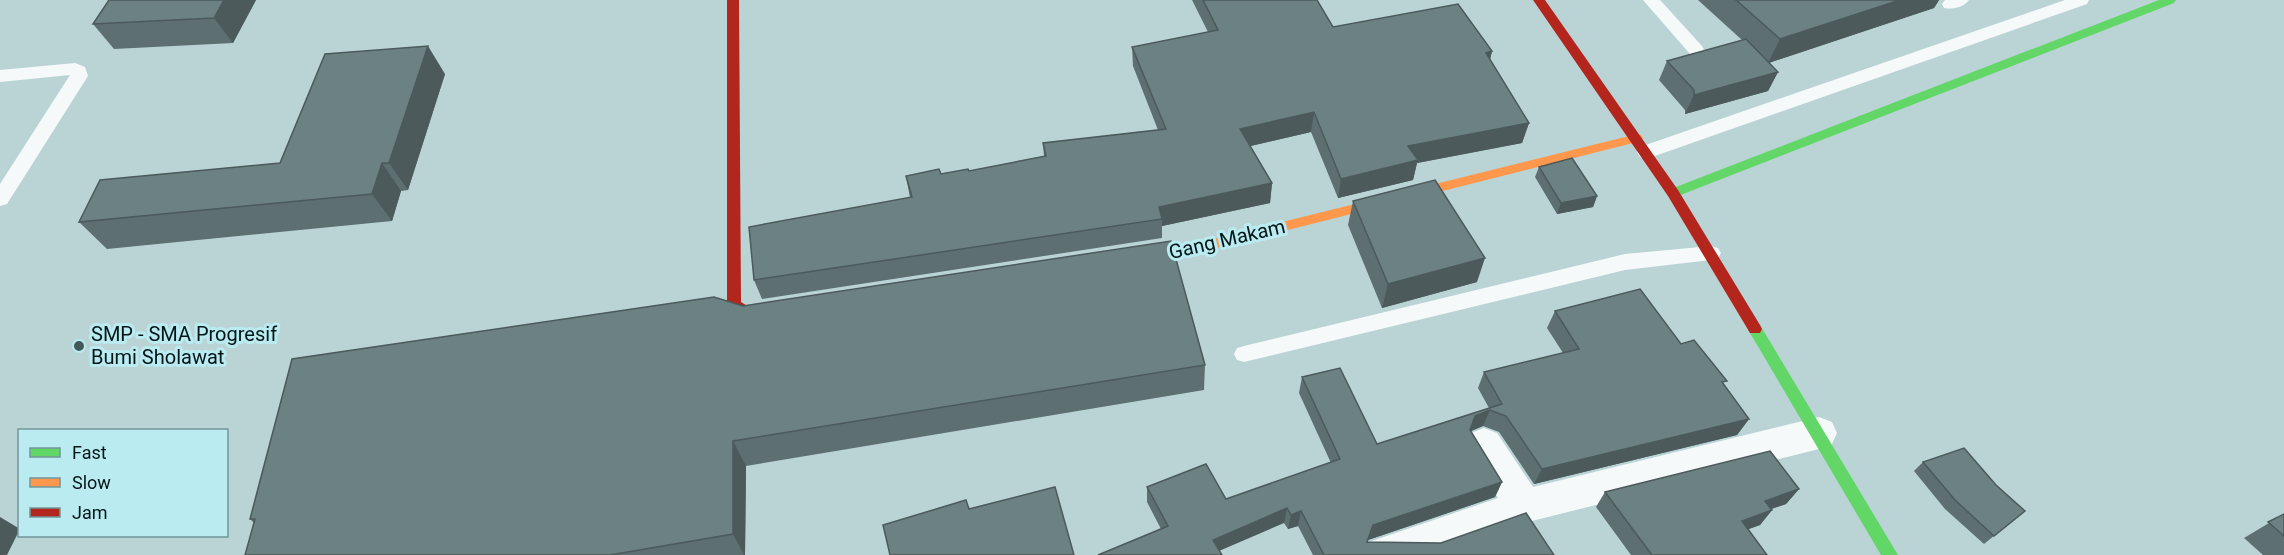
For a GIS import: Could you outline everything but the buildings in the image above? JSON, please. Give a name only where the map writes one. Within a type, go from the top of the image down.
[{"type":"street","points":[[733,0],[734,304],[739,311],[754,316],[789,310]]},
{"type":"street","points":[[1539,0],[1673,192],[1890,555]]},
{"type":"street","points":[[1673,192],[2170,0]]},
{"type":"street","name":"Gang Makam","points":[[1115,261],[1197,249],[1642,145]]},
{"type":"street","points":[[1383,555],[1524,506],[1819,433]]},
{"type":"street","points":[[1484,444],[1524,506]]},
{"type":"lane","points":[[1651,0],[1696,50]]},
{"type":"lane","points":[[1642,145],[2081,0]]},
{"type":"lane","points":[[0,76],[75,69],[79,71],[79,76],[0,199]]},
{"type":"lane","points":[[1244,354],[1625,262],[1711,253]]},
{"type":"traffic: fast","points":[[1673,193],[2170,0]]},
{"type":"traffic: fast","points":[[1755,329],[1890,555]]},
{"type":"traffic: slow","points":[[1128,259],[1197,248],[1637,138]]},
{"type":"traffic: jam","points":[[733,0],[734,304],[746,313],[772,313]]},
{"type":"traffic: jam","points":[[1539,0],[1673,193],[1755,329]]},
{"type":"place","name":"SMP - SMA Progresif Bumi Sholawat","points":[[79,346]]}]
